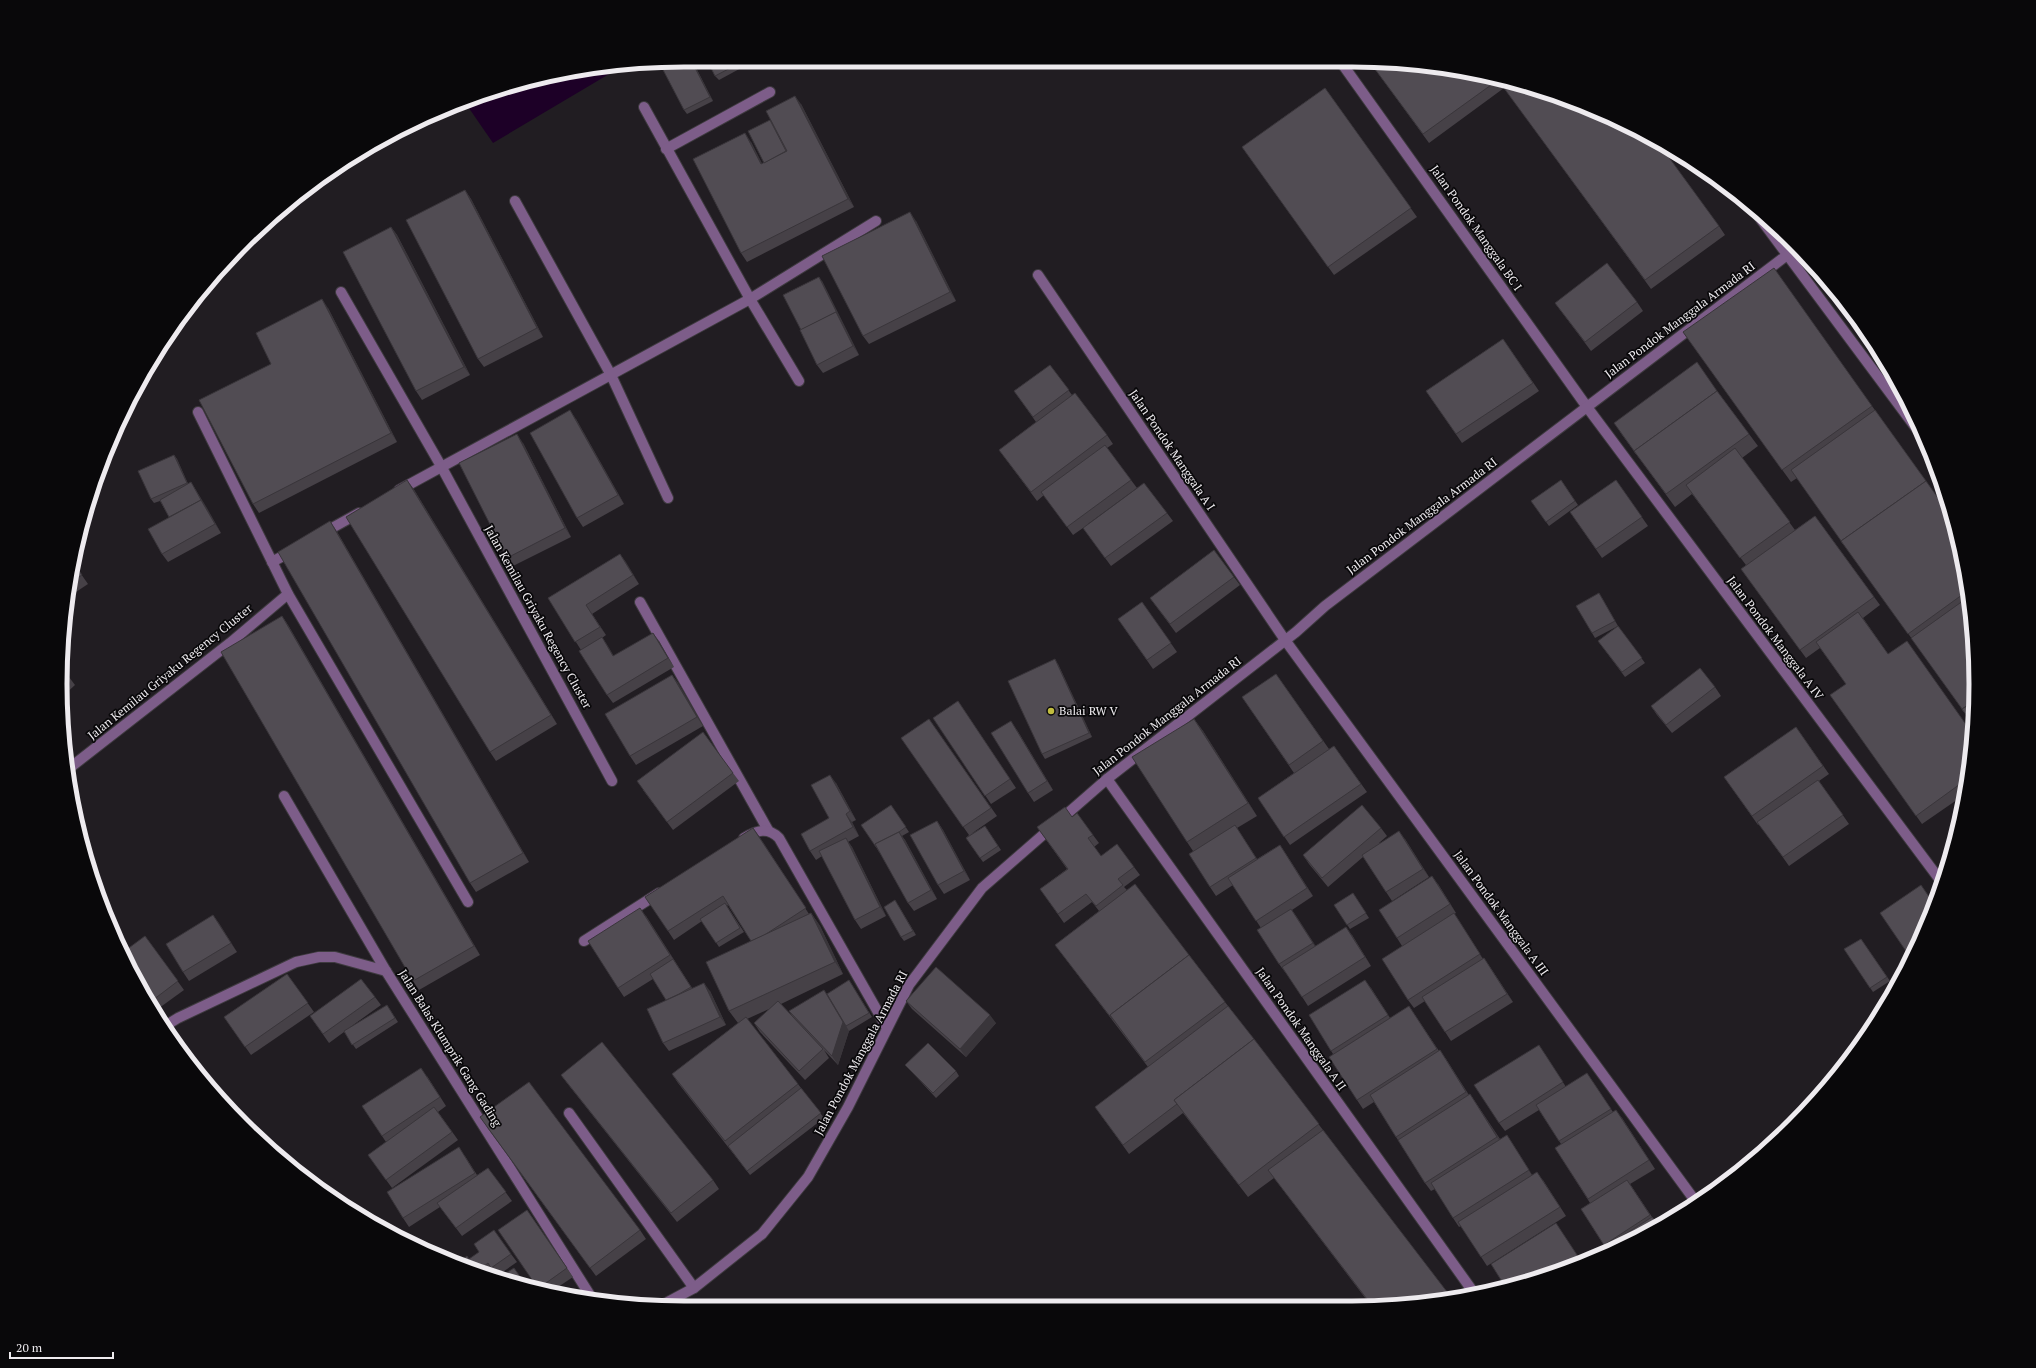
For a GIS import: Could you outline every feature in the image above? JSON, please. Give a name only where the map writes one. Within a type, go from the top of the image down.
[{"type":"street","name":"Jalan Pondok Manggala BC I","points":[[1344,67],[1587,407]]},
{"type":"street","points":[[666,149],[770,92]]},
{"type":"street","points":[[644,107],[750,299],[799,381]]},
{"type":"street","points":[[515,202],[611,375],[668,498]]},
{"type":"street","points":[[387,497],[441,466],[750,299],[876,220]]},
{"type":"street","name":"Jalan Pondok Manggala Armada RI","points":[[670,1301],[694,1288],[762,1234],[808,1177],[848,1107],[909,985],[982,888],[1107,779],[1285,640],[1325,606],[1791,251]]},
{"type":"street","points":[[1791,251],[1906,414]]},
{"type":"street","name":"Jalan Pondok Manggala A I","points":[[1038,276],[1285,640]]},
{"type":"street","name":"Jalan Kemilau Griyaku Regency Cluster","points":[[341,292],[441,466],[612,781]]},
{"type":"street","name":"Jalan Pondok Manggala A IV","points":[[1587,407],[1938,877]]},
{"type":"street","points":[[198,412],[288,594],[468,902]]},
{"type":"street","points":[[313,539],[367,508]]},
{"type":"street","points":[[272,562],[299,547]]},
{"type":"street","name":"Jalan Kemilau Griyaku Regency Cluster","points":[[72,766],[230,642],[288,594]]},
{"type":"street","points":[[640,602],[768,830],[779,838],[887,1028]]},
{"type":"street","name":"Jalan Pondok Manggala A III","points":[[1285,640],[1693,1198]]},
{"type":"street","name":"Jalan Pondok Manggala A II","points":[[1107,779],[1471,1289]]},
{"type":"street","points":[[284,796],[386,971]]},
{"type":"street","points":[[734,844],[753,832],[768,830]]},
{"type":"street","points":[[584,941],[669,886]]},
{"type":"street","name":"Jalan Balas Klumprik Gang Gading","points":[[169,1024],[302,961],[320,956],[335,957],[386,971],[589,1293]]},
{"type":"street","points":[[569,1112],[694,1288]]},
{"type":"shaded area","points":[[614,71],[493,143],[468,107],[524,88],[564,79]]},
{"type":"building","points":[[695,67],[710,97],[684,110],[662,68]]},
{"type":"building","points":[[710,67],[732,67],[715,76]]},
{"type":"building","points":[[1374,68],[1433,72],[1493,84],[1423,134]]},
{"type":"building","points":[[1502,86],[1550,100],[1588,114],[1625,131],[1666,153],[1719,226],[1645,280]]},
{"type":"building","points":[[1325,88],[1411,208],[1328,267],[1242,147]]},
{"type":"building","points":[[795,96],[848,199],[741,253],[693,159],[745,133],[761,164],[787,151],[766,111]]},
{"type":"building","points":[[770,120],[786,151],[764,163],[748,131]]},
{"type":"building","points":[[465,190],[537,328],[478,359],[406,220]]},
{"type":"building","points":[[910,212],[950,292],[863,336],[822,256]]},
{"type":"building","points":[[391,227],[464,367],[416,391],[343,252]]},
{"type":"building","points":[[1607,263],[1637,302],[1585,342],[1555,303]]},
{"type":"building","points":[[1774,268],[1872,406],[1782,470],[1683,332]]},
{"type":"building","points":[[819,277],[839,317],[836,312],[801,330],[783,295]]},
{"type":"building","points":[[322,299],[391,433],[253,504],[199,400],[271,364],[256,333]]},
{"type":"building","points":[[836,312],[853,346],[817,365],[800,330]]},
{"type":"building","points":[[1503,339],[1533,383],[1456,434],[1426,391]]},
{"type":"building","points":[[1697,362],[1717,391],[1634,451],[1614,423]]},
{"type":"building","points":[[1050,365],[1069,390],[1033,417],[1014,391]]},
{"type":"building","points":[[1717,391],[1749,434],[1666,494],[1634,451]]},
{"type":"building","points":[[1075,393],[1107,435],[1031,492],[999,450]]},
{"type":"building","points":[[570,410],[618,495],[577,518],[530,433]]},
{"type":"building","points":[[1875,410],[1926,481],[1841,541],[1791,470]]},
{"type":"building","points":[[517,434],[565,528],[507,558],[459,463]]},
{"type":"building","points":[[1105,445],[1131,480],[1067,527],[1041,492]]},
{"type":"building","points":[[1735,448],[1790,522],[1740,558],[1686,485]]},
{"type":"building","points":[[174,455],[187,483],[151,499],[138,471]]},
{"type":"building","points":[[407,480],[551,715],[490,752],[346,517]]},
{"type":"building","points":[[1561,480],[1575,501],[1546,522],[1531,501]]},
{"type":"building","points":[[1616,480],[1642,517],[1596,549],[1570,512]]},
{"type":"building","points":[[1926,481],[1941,502],[1948,524],[1962,595],[1908,634],[1841,541]]},
{"type":"building","points":[[191,482],[201,500],[169,517],[160,500]]},
{"type":"building","points":[[1144,483],[1167,513],[1105,558],[1083,528]]},
{"type":"building","points":[[201,500],[215,524],[162,554],[148,529]]},
{"type":"building","points":[[1815,516],[1874,597],[1800,650],[1741,569]]},
{"type":"building","points":[[330,521],[523,853],[470,883],[278,552]]},
{"type":"building","points":[[1214,550],[1234,577],[1170,624],[1150,598]]},
{"type":"building","points":[[620,554],[633,575],[586,605],[600,627],[575,642],[548,598]]},
{"type":"building","points":[[78,569],[82,575],[76,579]]},
{"type":"building","points":[[1599,593],[1615,621],[1592,633],[1576,606]]},
{"type":"building","points":[[1964,600],[1968,644],[1968,705],[1962,709],[1911,638]]},
{"type":"building","points":[[1142,602],[1171,643],[1147,660],[1118,619]]},
{"type":"building","points":[[1858,612],[1888,654],[1907,641],[1968,727],[1961,784],[1916,816],[1830,695],[1846,684],[1816,642]]},
{"type":"building","points":[[282,616],[474,946],[413,981],[221,652]]},
{"type":"building","points":[[1618,626],[1642,658],[1622,672],[1598,641]]},
{"type":"building","points":[[653,633],[668,658],[607,695],[579,651],[602,637],[613,656]]},
{"type":"building","name":"Balai RW V","points":[[1055,659],[1089,733],[1042,754],[1008,681]]},
{"type":"building","points":[[1700,668],[1715,687],[1666,725],[1651,706]]},
{"type":"building","points":[[1276,674],[1323,741],[1289,765],[1242,697]]},
{"type":"building","points":[[672,675],[697,717],[630,756],[605,714]]},
{"type":"building","points":[[958,701],[1010,779],[985,796],[933,718]]},
{"type":"building","points":[[1968,705],[1968,718],[1962,709]]},
{"type":"building","points":[[929,719],[991,808],[963,827],[901,738]]},
{"type":"building","points":[[1194,719],[1248,803],[1187,842],[1132,757]]},
{"type":"building","points":[[1011,721],[1047,781],[1028,793],[991,733]]},
{"type":"building","points":[[1796,727],[1823,766],[1752,816],[1724,777]]},
{"type":"building","points":[[703,732],[733,773],[667,822],[637,781]]},
{"type":"building","points":[[1334,746],[1361,784],[1284,837],[1258,798]]},
{"type":"building","points":[[830,775],[850,811],[846,814],[853,827],[810,851],[801,834],[829,818],[811,785]]},
{"type":"building","points":[[1818,780],[1843,815],[1783,857],[1757,822]]},
{"type":"building","points":[[891,805],[906,827],[875,844],[877,846],[876,847],[861,825]]},
{"type":"building","points":[[1362,805],[1381,828],[1322,878],[1303,855]]},
{"type":"building","points":[[1065,807],[1072,817],[1077,813],[1093,835],[1088,838],[1101,856],[1117,844],[1134,867],[1118,879],[1123,885],[1096,906],[1086,894],[1058,914],[1040,889],[1068,869],[1037,827]]},
{"type":"building","points":[[937,821],[964,871],[938,885],[910,835]]},
{"type":"building","points":[[1235,825],[1256,858],[1210,887],[1189,854]]},
{"type":"building","points":[[985,826],[998,846],[980,858],[966,838]]},
{"type":"building","points":[[753,828],[806,908],[763,936],[751,941],[723,896],[668,931],[645,897]]},
{"type":"building","points":[[1399,831],[1423,869],[1386,892],[1362,855]]},
{"type":"building","points":[[899,832],[931,890],[908,903],[875,844]]},
{"type":"building","points":[[846,838],[880,907],[855,920],[819,851]]},
{"type":"building","points":[[1280,845],[1307,888],[1256,921],[1228,878]]},
{"type":"building","points":[[1432,876],[1450,904],[1397,938],[1379,910]]},
{"type":"building","points":[[1135,884],[1189,955],[1110,1015],[1112,1019],[1055,945]]},
{"type":"building","points":[[1921,885],[1930,898],[1907,953],[1880,913]]},
{"type":"building","points":[[1353,893],[1366,913],[1347,925],[1334,905]]},
{"type":"building","points":[[895,900],[913,931],[901,937],[884,907]]},
{"type":"building","points":[[725,903],[740,928],[716,943],[700,919]]},
{"type":"building","points":[[640,908],[670,955],[618,988],[588,941]]},
{"type":"building","points":[[1291,909],[1313,943],[1279,964],[1257,930]]},
{"type":"building","points":[[811,913],[835,962],[729,1011],[706,962]]},
{"type":"building","points":[[1454,913],[1480,954],[1408,1000],[1382,959]]},
{"type":"building","points":[[213,915],[231,943],[183,972],[166,944]]},
{"type":"building","points":[[1346,927],[1365,957],[1302,997],[1282,967]]},
{"type":"building","points":[[145,936],[178,981],[154,999],[127,949]]},
{"type":"building","points":[[1861,939],[1887,977],[1870,988],[1844,949]]},
{"type":"building","points":[[1189,955],[1225,1002],[1145,1062],[1110,1015]]},
{"type":"building","points":[[1484,958],[1507,994],[1445,1032],[1422,997]]},
{"type":"building","points":[[673,959],[691,987],[666,1000],[650,974]]},
{"type":"building","points":[[936,967],[990,1015],[960,1049],[906,1001]]},
{"type":"building","points":[[287,974],[308,1003],[245,1047],[224,1017]]},
{"type":"building","points":[[361,979],[375,997],[323,1034],[310,1016]]},
{"type":"building","points":[[849,980],[869,1013],[846,1026],[827,994]]},
{"type":"building","points":[[1365,980],[1388,1015],[1331,1051],[1309,1015]]},
{"type":"building","points":[[704,983],[720,1017],[663,1043],[647,1009]]},
{"type":"building","points":[[824,990],[843,1022],[832,1056],[789,1011]]},
{"type":"building","points":[[778,1001],[823,1049],[799,1071],[754,1023]]},
{"type":"building","points":[[387,1005],[395,1018],[352,1045],[344,1031]]},
{"type":"building","points":[[1228,1006],[1254,1039],[1174,1100],[1177,1104],[1123,1145],[1095,1107]]},
{"type":"building","points":[[1409,1006],[1437,1049],[1357,1100],[1329,1057]]},
{"type":"building","points":[[746,1017],[798,1084],[725,1141],[672,1074]]},
{"type":"building","points":[[1254,1039],[1319,1124],[1239,1185],[1174,1100]]},
{"type":"building","points":[[602,1042],[713,1180],[671,1213],[561,1075]]},
{"type":"building","points":[[928,1043],[956,1071],[933,1093],[905,1065]]},
{"type":"building","points":[[1539,1045],[1563,1082],[1499,1123],[1474,1085]]},
{"type":"building","points":[[1440,1050],[1466,1092],[1396,1137],[1370,1095]]},
{"type":"building","points":[[421,1068],[440,1097],[382,1136],[362,1106]]},
{"type":"building","points":[[1587,1073],[1611,1109],[1559,1141],[1536,1105]]},
{"type":"building","points":[[529,1082],[640,1230],[590,1268],[480,1117]]},
{"type":"building","points":[[801,1088],[821,1113],[747,1171],[728,1146]]},
{"type":"building","points":[[1470,1094],[1497,1137],[1425,1183],[1398,1140]]},
{"type":"building","points":[[434,1107],[452,1132],[386,1180],[368,1155]]},
{"type":"building","points":[[1616,1110],[1649,1160],[1588,1199],[1555,1148]]},
{"type":"building","points":[[1323,1130],[1448,1293],[1392,1300],[1368,1301],[1268,1170]]},
{"type":"building","points":[[1507,1135],[1529,1170],[1453,1218],[1431,1183]]},
{"type":"building","points":[[459,1147],[475,1173],[403,1218],[387,1192]]},
{"type":"building","points":[[488,1168],[506,1192],[456,1228],[437,1203]]},
{"type":"building","points":[[1537,1172],[1560,1207],[1481,1257],[1458,1222]]},
{"type":"building","points":[[1627,1180],[1650,1215],[1604,1245],[1581,1209]]},
{"type":"building","points":[[527,1210],[567,1268],[544,1284],[534,1282],[498,1230]]},
{"type":"building","points":[[1652,1217],[1655,1221],[1625,1237],[1611,1243]]},
{"type":"building","points":[[1556,1223],[1579,1257],[1550,1268],[1502,1282],[1491,1264]]},
{"type":"building","points":[[494,1230],[511,1254],[491,1268],[488,1263],[483,1267],[462,1259],[467,1256],[469,1259],[479,1252],[474,1244]]},
{"type":"building","points":[[514,1268],[522,1279],[505,1274]]},
{"type":"place","name":"Balai RW V","points":[[1051,711]]}]
